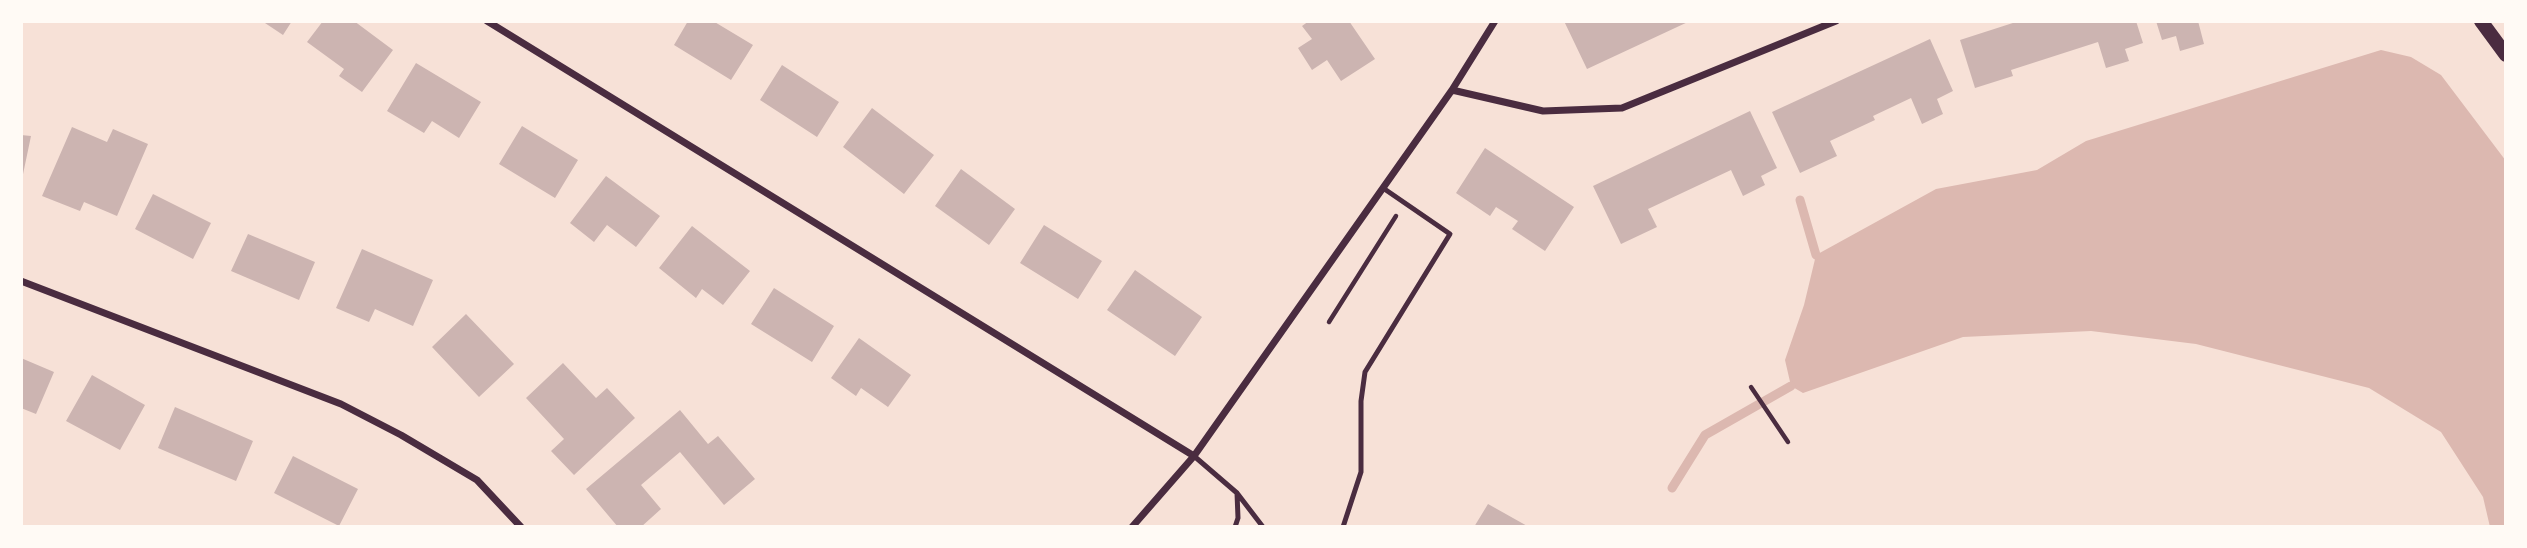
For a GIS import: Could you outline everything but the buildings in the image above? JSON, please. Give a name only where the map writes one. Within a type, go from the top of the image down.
[{"type":"main road","points":[[2481,21],[2506,55]]},
{"type":"street","points":[[487,21],[1194,456]]},
{"type":"street","points":[[1132,527],[1194,456],[1452,90],[1495,21]]},
{"type":"street","points":[[1452,90],[1543,111],[1622,108],[1836,21]]},
{"type":"street","points":[[21,281],[341,404],[401,435],[477,480],[521,527]]},
{"type":"lane","points":[[1343,527],[1361,472],[1361,401],[1365,372],[1450,234],[1383,188]]},
{"type":"lane","points":[[1194,456],[1237,493],[1263,527]]},
{"type":"lane","points":[[1235,527],[1238,518],[1237,493]]},
{"type":"path","points":[[1329,322],[1404,202]]},
{"type":"path","points":[[1751,387],[1788,442]]},
{"type":"shaded area","points":[[2381,50],[2411,57],[2441,75],[2506,161],[2506,527],[2490,527],[2483,497],[2441,432],[2369,388],[2196,344],[2091,331],[1963,337],[1803,393],[1791,386],[1785,360],[1804,305],[1816,255],[1936,189],[2037,170],[2086,141]]},
{"type":"waterway","points":[[1800,200],[1816,255]]},
{"type":"waterway","points":[[1672,488],[1705,435],[1791,386]]}]
